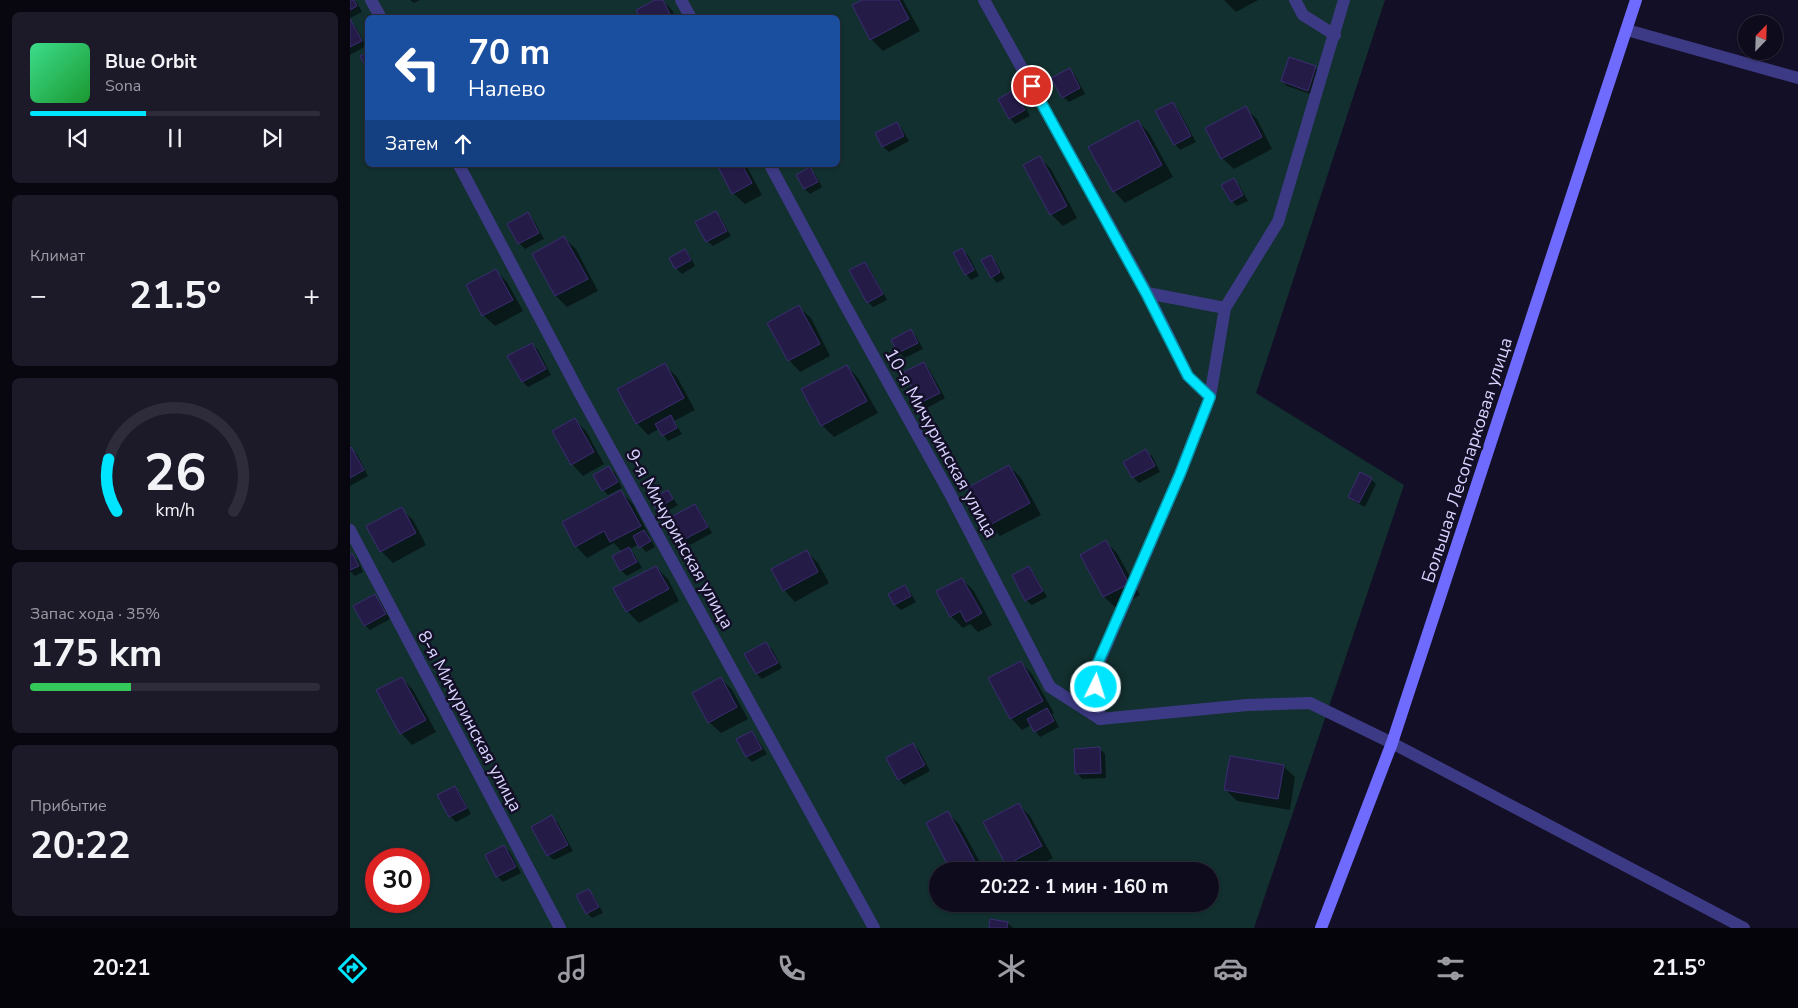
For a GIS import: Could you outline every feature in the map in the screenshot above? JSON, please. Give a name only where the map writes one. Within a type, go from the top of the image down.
[{"type":"main road","name":"Большая Лесопарковая улица","points":[[1321,928],[1392,743],[1636,0]]},
{"type":"street","points":[[371,0],[379,15]]},
{"type":"street","points":[[682,0],[690,15]]},
{"type":"street","points":[[984,0],[1146,293],[1188,376],[1210,397]]},
{"type":"street","points":[[1295,0],[1303,15],[1335,35]]},
{"type":"street","points":[[1344,0],[1278,222],[1225,308],[1210,397],[1180,474],[1094,672],[1100,719],[1247,705],[1310,703],[1392,743],[1744,928]]},
{"type":"street","points":[[1627,30],[1798,78]]},
{"type":"street","name":"9-я Мичуринская улица","points":[[460,167],[578,392],[874,928]]},
{"type":"street","name":"10-я Мичуринская улица","points":[[771,167],[949,492],[1050,687],[1100,719]]},
{"type":"street","points":[[1146,293],[1225,308]]},
{"type":"street","name":"8-я Мичуринская улица","points":[[350,530],[560,928]]},
{"type":"green space","points":[[350,0],[1385,0],[1256,393],[1404,485],[1254,928],[350,928]]},
{"type":"building","points":[[350,0],[354,0],[357,6],[350,10]]},
{"type":"building","points":[[655,0],[663,0],[670,15],[638,15],[636,10]]},
{"type":"building","points":[[862,0],[899,0],[909,19],[870,40],[852,5]]},
{"type":"building","points":[[350,19],[362,41],[350,47]]},
{"type":"building","points":[[365,54],[365,65],[360,56]]},
{"type":"building","points":[[1289,57],[1316,66],[1308,91],[1281,81]]},
{"type":"building","points":[[1070,68],[1080,88],[1062,98],[1051,78]]},
{"type":"building","points":[[1014,90],[1025,110],[1009,119],[998,99]]},
{"type":"building","points":[[1173,102],[1191,136],[1174,145],[1155,111]]},
{"type":"building","points":[[1246,106],[1262,137],[1221,159],[1205,128]]},
{"type":"building","points":[[1138,120],[1162,165],[1113,192],[1088,147]]},
{"type":"building","points":[[897,122],[904,136],[882,147],[875,133]]},
{"type":"building","points":[[1040,156],[1067,206],[1050,215],[1023,165]]},
{"type":"building","points":[[718,167],[743,167],[752,183],[732,194]]},
{"type":"building","points":[[810,167],[818,182],[804,189],[796,175]]},
{"type":"building","points":[[1234,178],[1243,195],[1231,202],[1221,185]]},
{"type":"building","points":[[716,211],[727,231],[706,242],[695,222]]},
{"type":"building","points":[[528,212],[539,233],[518,244],[507,224]]},
{"type":"building","points":[[564,236],[588,279],[555,296],[532,254]]},
{"type":"building","points":[[962,248],[974,270],[965,275],[953,253]]},
{"type":"building","points":[[685,249],[691,260],[675,269],[669,258]]},
{"type":"building","points":[[991,255],[1000,272],[991,278],[981,260]]},
{"type":"building","points":[[865,262],[883,294],[867,303],[849,270]]},
{"type":"building","points":[[496,269],[513,300],[482,316],[466,285]]},
{"type":"building","points":[[799,305],[820,344],[788,361],[767,323]]},
{"type":"building","points":[[911,329],[918,343],[898,353],[891,340]]},
{"type":"building","points":[[532,343],[546,369],[522,382],[507,356]]},
{"type":"building","points":[[924,362],[940,393],[920,403],[904,372]]},
{"type":"building","points":[[665,363],[684,398],[636,424],[617,389]]},
{"type":"building","points":[[847,365],[867,401],[821,426],[801,389]]},
{"type":"building","points":[[671,415],[677,428],[662,436],[655,424]]},
{"type":"building","points":[[575,418],[594,452],[571,465],[552,431]]},
{"type":"building","points":[[350,448],[364,470],[350,478]]},
{"type":"building","points":[[1146,449],[1155,466],[1132,478],[1123,462]]},
{"type":"building","points":[[1009,465],[1030,503],[988,526],[967,488]]},
{"type":"building","points":[[609,466],[618,482],[602,491],[593,475]]},
{"type":"building","points":[[1360,472],[1372,478],[1359,503],[1348,497]]},
{"type":"building","points":[[621,490],[641,526],[610,542],[604,531],[575,547],[562,522]]},
{"type":"building","points":[[668,490],[673,499],[656,509],[651,499]]},
{"type":"building","points":[[695,504],[708,527],[683,540],[671,517]]},
{"type":"building","points":[[402,507],[416,533],[380,552],[366,526]]},
{"type":"building","points":[[644,530],[651,541],[639,548],[633,536]]},
{"type":"building","points":[[1106,540],[1129,584],[1103,597],[1080,555]]},
{"type":"building","points":[[629,547],[637,562],[620,571],[612,556]]},
{"type":"building","points":[[807,550],[818,572],[783,591],[771,569]]},
{"type":"building","points":[[352,553],[359,566],[350,570],[350,555]]},
{"type":"building","points":[[656,566],[669,589],[626,612],[613,588]]},
{"type":"building","points":[[1029,566],[1043,591],[1025,601],[1012,575]]},
{"type":"building","points":[[962,578],[982,613],[966,622],[960,611],[950,617],[936,591]]},
{"type":"building","points":[[905,585],[911,596],[894,605],[888,594]]},
{"type":"building","points":[[375,594],[386,614],[364,626],[353,606]]},
{"type":"building","points":[[766,642],[778,663],[756,674],[744,654]]},
{"type":"building","points":[[1021,661],[1043,701],[1010,719],[988,678]]},
{"type":"building","points":[[402,677],[426,720],[400,734],[376,690]]},
{"type":"building","points":[[721,677],[737,707],[708,723],[692,693]]},
{"type":"building","points":[[1047,708],[1054,721],[1034,732],[1027,719]]},
{"type":"building","points":[[752,731],[762,749],[746,757],[736,739]]},
{"type":"building","points":[[913,743],[925,765],[898,780],[886,758]]},
{"type":"building","points":[[1100,747],[1101,773],[1075,774],[1074,749]]},
{"type":"building","points":[[1230,756],[1284,765],[1278,799],[1224,790]]},
{"type":"building","points":[[455,786],[467,808],[449,817],[437,795]]},
{"type":"building","points":[[1019,803],[1042,846],[1012,862],[1004,862],[983,822]]},
{"type":"building","points":[[948,811],[975,862],[946,862],[926,823]]},
{"type":"building","points":[[552,815],[568,845],[547,856],[531,827]]},
{"type":"building","points":[[504,845],[516,867],[496,877],[485,855]]},
{"type":"building","points":[[589,889],[599,907],[586,914],[576,895]]},
{"type":"building","points":[[990,919],[1008,922],[1007,928],[989,928]]},
{"type":"route","points":[[1032,86],[1146,293],[1188,376],[1210,397],[1180,474],[1094,672],[1096,687]]}]
